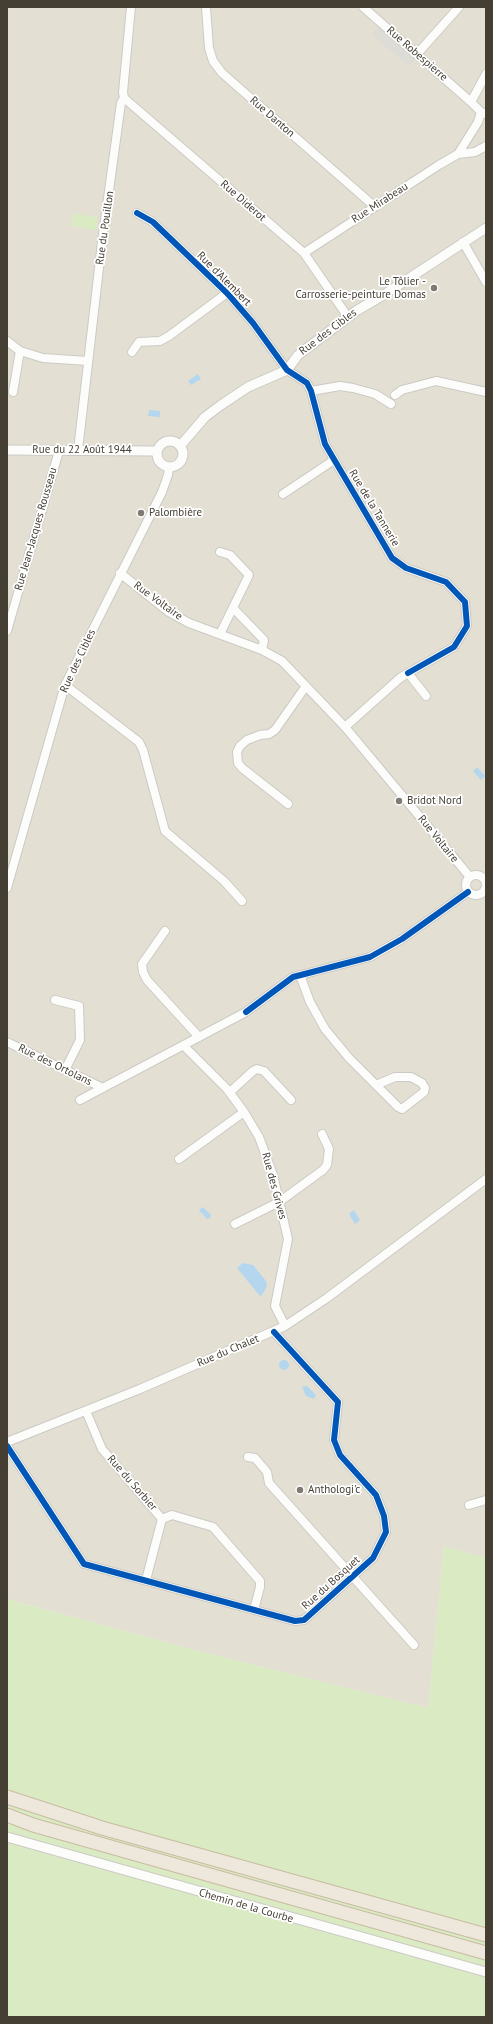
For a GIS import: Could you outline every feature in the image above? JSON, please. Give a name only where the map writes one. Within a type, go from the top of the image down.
[{"type":"highway","points":[[7,1797],[102,1828],[486,1935]]},
{"type":"highway","points":[[7,1815],[33,1825]]},
{"type":"highway","points":[[7,1819],[33,1825],[486,1953]]},
{"type":"street","name":"Rue du Pouillon","points":[[78,450],[120,110],[124,98],[123,92],[132,17],[131,7]]},
{"type":"street","name":"Rue Danton","points":[[206,7],[209,48],[213,61],[222,73],[374,206]]},
{"type":"street","points":[[417,54],[459,7]]},
{"type":"street","name":"Rue Robespierre","points":[[365,8],[472,102]]},
{"type":"street","points":[[472,102],[486,74]]},
{"type":"street","name":"Rue Diderot","points":[[124,98],[304,253],[348,317]]},
{"type":"street","name":"Rue Mirabeau","points":[[458,154],[484,113],[472,102]]},
{"type":"street","name":"Rue Mirabeau","points":[[304,253],[374,206],[458,154],[475,152],[486,146]]},
{"type":"street","name":"Rue d'Alembert","points":[[137,213],[153,222],[227,293],[253,323],[287,370]]},
{"type":"street","name":"Rue des Cibles","points":[[287,370],[298,354],[348,317],[486,228]]},
{"type":"street","points":[[463,242],[486,282]]},
{"type":"street","points":[[132,352],[139,342],[160,341],[227,293]]},
{"type":"street","points":[[7,340],[20,351],[43,358],[88,362]]},
{"type":"street","points":[[13,392],[20,351]]},
{"type":"street","points":[[180,446],[205,417],[221,405],[248,387],[287,370]]},
{"type":"street","name":"Rue de la Tannerie","points":[[287,370],[304,380],[311,391],[325,444],[392,558],[406,568],[446,582],[465,602],[467,626],[454,647],[408,673]]},
{"type":"street","points":[[395,395],[402,390],[436,381],[486,392]]},
{"type":"street","points":[[311,391],[340,386],[353,388],[376,394],[391,404]]},
{"type":"street","points":[[172,441],[180,446],[182,453],[181,460],[175,466],[169,468],[160,463],[157,451],[162,443],[172,441]]},
{"type":"street","name":"Rue du 22 Août 1944","points":[[7,450],[157,451]]},
{"type":"street","name":"Rue Jean-Jacques Rousseau","points":[[7,631],[59,451]]},
{"type":"street","points":[[283,494],[334,460]]},
{"type":"street","name":"Rue des Cibles","points":[[7,888],[65,685],[162,492],[168,476],[169,468]]},
{"type":"street","points":[[220,552],[230,555],[249,575],[220,634]]},
{"type":"street","name":"Rue Voltaire","points":[[120,573],[170,612],[189,624],[262,650],[282,661],[345,727],[470,877]]},
{"type":"street","points":[[233,608],[264,640],[262,650]]},
{"type":"street","points":[[345,727],[400,678],[408,673],[426,696]]},
{"type":"street","points":[[65,685],[138,742],[143,750],[165,831],[224,881],[242,901]]},
{"type":"street","points":[[288,804],[242,768],[238,763],[237,752],[240,746],[247,740],[260,735],[269,734],[275,730],[306,686]]},
{"type":"street","points":[[478,876],[485,879],[484,895],[475,895],[468,892],[466,884],[470,877],[478,876]]},
{"type":"street","points":[[80,1100],[246,1012],[293,978],[370,957],[402,939],[468,892]]},
{"type":"street","points":[[165,931],[142,964],[143,972],[147,980],[199,1036]]},
{"type":"street","points":[[300,975],[310,1002],[325,1029],[349,1058],[398,1108],[402,1108],[424,1092],[425,1088],[422,1082],[411,1077],[395,1077],[376,1085]]},
{"type":"street","points":[[55,1000],[79,1006],[80,1040],[65,1070]]},
{"type":"street","name":"Rue des Ortolans","points":[[7,1042],[102,1088]]},
{"type":"street","name":"Rue des Grives","points":[[184,1046],[230,1092],[260,1137],[273,1175],[288,1239],[275,1306],[285,1326]]},
{"type":"street","points":[[230,1092],[257,1069],[264,1071],[291,1100]]},
{"type":"street","points":[[179,1159],[244,1112]]},
{"type":"street","points":[[235,1224],[279,1202],[323,1170],[327,1165],[329,1149],[322,1134]]},
{"type":"street","name":"Rue du Chalet","points":[[7,1442],[274,1332],[285,1326],[327,1298],[486,1179]]},
{"type":"street","name":"Rue du Bosquet","points":[[7,1446],[84,1564],[295,1621],[304,1620],[373,1558],[386,1532],[384,1516],[376,1494],[340,1455],[334,1440],[338,1402],[274,1332]]},
{"type":"street","name":"Rue du Sorbier","points":[[86,1410],[102,1448],[162,1518],[146,1580]]},
{"type":"street","points":[[248,1457],[255,1458],[267,1472],[269,1483],[414,1645]]},
{"type":"street","points":[[469,1506],[486,1500]]},
{"type":"street","points":[[162,1518],[172,1515],[213,1527],[260,1581],[260,1587],[254,1610]]},
{"type":"street","name":"Chemin de la Courbe","points":[[7,1837],[486,1972]]},
{"type":"shaded area","points":[[7,7],[486,7],[486,1558],[444,1547],[428,1708],[198,1651],[7,1599]]},
{"type":"shaded area","points":[[382,23],[418,55],[409,66],[372,35]]},
{"type":"green space","points":[[74,213],[98,218],[96,230],[71,226]]},
{"type":"green space","points":[[444,1546],[486,1558],[486,2017],[7,2017],[7,1599],[198,1651],[428,1708]]},
{"type":"water","points":[[198,374],[201,379],[191,385],[188,381]]},
{"type":"water","points":[[149,410],[160,411],[160,417],[148,416]]},
{"type":"water","points":[[477,767],[485,776],[481,780],[473,771]]},
{"type":"water","points":[[203,1207],[211,1215],[210,1218],[207,1219],[199,1210]]},
{"type":"water","points":[[354,1210],[360,1220],[355,1224],[349,1214]]},
{"type":"water","points":[[243,1263],[253,1265],[266,1281],[267,1286],[262,1295],[260,1296],[237,1268]]},
{"type":"water","points":[[282,1360],[286,1360],[288,1361],[288,1369],[282,1370],[279,1367],[279,1363]]},
{"type":"water","points":[[307,1386],[316,1395],[314,1399],[306,1396],[302,1387]]},
{"type":"cycle path","points":[[137,213],[153,222],[227,293],[253,323],[287,370],[307,383],[311,391],[325,444],[392,558],[406,568],[446,582],[465,602],[467,626],[454,647],[408,673]]},
{"type":"cycle path","points":[[246,1012],[293,977],[370,957],[402,939],[468,892]]},
{"type":"cycle path","points":[[7,1446],[84,1564],[295,1621],[304,1620],[373,1558],[386,1532],[384,1516],[376,1495],[340,1455],[334,1440],[338,1402],[274,1332]]},
{"type":"place","name":"Le Tôlier - Carrosserie-peinture Domas","points":[[434,288]]},
{"type":"place","name":"Palombière","points":[[141,513]]},
{"type":"place","name":"Bridot Nord","points":[[399,801]]},
{"type":"place","name":"Anthologi'c","points":[[300,1490]]}]
